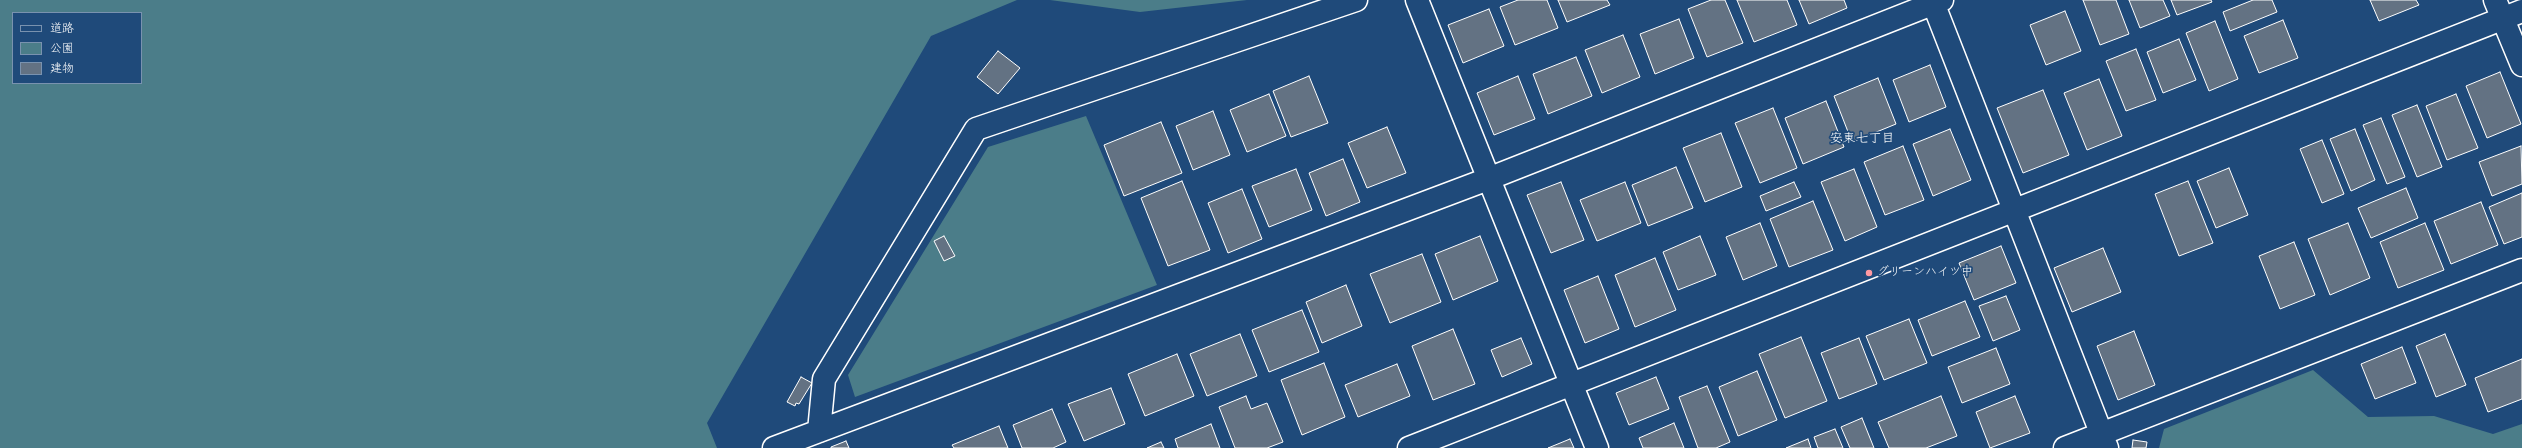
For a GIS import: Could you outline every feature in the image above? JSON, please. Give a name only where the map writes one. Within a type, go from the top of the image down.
[{"type":"street","points":[[819,431],[824,380],[976,129],[1356,0]]},
{"type":"street","points":[[1417,0],[1597,448]]},
{"type":"street","points":[[774,448],[1488,179],[1936,1],[2014,209],[2104,441]]},
{"type":"street","points":[[1409,448],[1572,385],[2014,209],[2506,10],[2522,65]]},
{"type":"street","points":[[2066,448],[2104,441],[2522,270]]},
{"type":"green space","points":[[0,0],[1017,0],[931,36],[707,423],[717,448],[0,448]]},
{"type":"green space","points":[[1050,0],[1247,0],[1140,12]]},
{"type":"green space","points":[[1086,116],[1157,285],[855,397],[848,375],[988,147]]},
{"type":"green space","points":[[2313,370],[2368,417],[2434,416],[2493,434],[2522,424],[2522,448],[2159,448],[2164,429]]},
{"type":"building","points":[[1518,0],[1547,0],[1558,28],[1515,45],[1500,7]]},
{"type":"building","points":[[1558,0],[1607,0],[1610,5],[1567,22]]},
{"type":"building","points":[[1711,0],[1725,0],[1743,43],[1707,57],[1688,9]]},
{"type":"building","points":[[1737,0],[1787,0],[1797,25],[1754,42]]},
{"type":"building","points":[[1799,0],[1844,0],[1847,8],[1809,24]]},
{"type":"building","points":[[2083,0],[2116,0],[2129,34],[2100,45]]},
{"type":"building","points":[[2129,0],[2163,0],[2170,16],[2140,28]]},
{"type":"building","points":[[2171,0],[2211,0],[2212,2],[2177,15]]},
{"type":"building","points":[[2253,0],[2272,0],[2277,12],[2230,31],[2223,12]]},
{"type":"building","points":[[2370,0],[2416,0],[2419,5],[2379,21]]},
{"type":"building","points":[[1489,9],[1504,46],[1463,63],[1448,25]]},
{"type":"building","points":[[2065,11],[2081,51],[2046,65],[2030,25]]},
{"type":"building","points":[[1679,19],[1694,58],[1655,74],[1640,34]]},
{"type":"building","points":[[2283,20],[2298,58],[2259,73],[2244,36]]},
{"type":"building","points":[[2215,21],[2238,79],[2209,91],[2186,33]]},
{"type":"building","points":[[1623,35],[1640,77],[1602,93],[1585,50]]},
{"type":"building","points":[[2179,39],[2196,80],[2163,93],[2147,52]]},
{"type":"building","points":[[2136,49],[2156,100],[2126,111],[2106,61]]},
{"type":"building","points":[[998,51],[1020,68],[998,94],[977,77]]},
{"type":"building","points":[[1576,57],[1592,96],[1548,114],[1533,74]]},
{"type":"building","points":[[1930,65],[1946,107],[1909,122],[1893,80]]},
{"type":"building","points":[[2500,72],[2521,124],[2487,138],[2466,86]]},
{"type":"building","points":[[1309,76],[1328,123],[1291,137],[1273,91]]},
{"type":"building","points":[[1518,76],[1535,119],[1494,135],[1477,93]]},
{"type":"building","points":[[1878,78],[1896,124],[1852,142],[1834,96]]},
{"type":"building","points":[[2099,79],[2122,136],[2087,150],[2064,93]]},
{"type":"building","points":[[2043,90],[2069,155],[2023,173],[1997,108]]},
{"type":"building","points":[[1269,94],[1286,136],[1247,152],[1230,110]]},
{"type":"building","points":[[2456,94],[2478,148],[2447,160],[2426,106]]},
{"type":"building","points":[[1826,101],[1844,147],[1803,164],[1785,118]]},
{"type":"building","points":[[2417,105],[2442,167],[2417,177],[2392,115]]},
{"type":"building","points":[[1773,108],[1797,168],[1760,183],[1735,123]]},
{"type":"building","points":[[1213,111],[1230,155],[1193,170],[1176,126]]},
{"type":"building","points":[[2381,118],[2405,177],[2387,184],[2363,125]]},
{"type":"building","points":[[1161,122],[1182,173],[1124,196],[1104,145]]},
{"type":"building","points":[[1387,127],[1406,173],[1367,188],[1348,143]]},
{"type":"building","points":[[1950,129],[1971,180],[1933,196],[1913,144]]},
{"type":"building","points":[[2355,129],[2375,180],[2351,191],[2330,139]]},
{"type":"building","points":[[1721,133],[1742,187],[1705,202],[1683,148]]},
{"type":"building","points":[[2322,140],[2344,194],[2322,203],[2300,149]]},
{"type":"building","points":[[1903,146],[1924,200],[1885,215],[1864,162]]},
{"type":"building","points":[[2521,146],[2522,184],[2492,196],[2479,162]]},
{"type":"building","points":[[1343,159],[1360,202],[1326,216],[1309,173]]},
{"type":"building","points":[[1676,167],[1693,208],[1648,226],[1632,185]]},
{"type":"building","points":[[2229,168],[2248,215],[2216,228],[2197,181]]},
{"type":"building","points":[[1296,169],[1312,210],[1269,227],[1252,186]]},
{"type":"building","points":[[1854,169],[1877,227],[1845,241],[1821,182]]},
{"type":"building","points":[[1182,181],[1210,250],[1168,266],[1141,198]]},
{"type":"building","points":[[2188,181],[2213,243],[2179,256],[2155,194]]},
{"type":"building","points":[[1561,182],[1584,240],[1551,253],[1527,195]]},
{"type":"building","points":[[1625,182],[1641,223],[1597,241],[1580,200]]},
{"type":"building","points":[[1794,182],[1801,197],[1766,211],[1760,196]]},
{"type":"building","points":[[2406,188],[2418,218],[2371,238],[2358,208]]},
{"type":"building","points":[[1242,189],[1262,239],[1228,253],[1208,203]]},
{"type":"building","points":[[2522,193],[2522,237],[2504,244],[2489,207]]},
{"type":"building","points":[[1813,201],[1833,250],[1789,267],[1770,219]]},
{"type":"building","points":[[2481,202],[2498,245],[2451,264],[2434,221]]},
{"type":"building","points":[[1760,223],[1777,266],[1743,280],[1726,237]]},
{"type":"building","points":[[2348,223],[2370,278],[2330,295],[2308,239]]},
{"type":"building","points":[[2425,223],[2444,270],[2398,288],[2380,242]]},
{"type":"building","points":[[944,236],[955,256],[944,261],[934,241]]},
{"type":"building","points":[[1480,236],[1498,281],[1453,300],[1435,254]]},
{"type":"building","points":[[1700,236],[1716,275],[1678,290],[1663,252]]},
{"type":"building","points":[[2294,242],[2315,295],[2280,309],[2259,256]]},
{"type":"building","points":[[2001,246],[2016,283],[1974,300],[1959,263]]},
{"type":"building","points":[[2103,248],[2121,292],[2072,312],[2054,268]]},
{"type":"building","points":[[1422,254],[1441,302],[1390,323],[1370,274]]},
{"type":"building","points":[[1655,258],[1676,310],[1635,327],[1615,275]]},
{"type":"building","points":[[1598,276],[1619,329],[1585,343],[1564,290]]},
{"type":"building","points":[[1346,285],[1362,326],[1322,343],[1306,302]]},
{"type":"building","points":[[2006,296],[2020,330],[1993,341],[1979,306]]},
{"type":"building","points":[[1965,301],[1980,337],[1932,356],[1918,320]]},
{"type":"building","points":[[1302,310],[1319,352],[1269,372],[1252,330]]},
{"type":"building","points":[[1909,319],[1927,363],[1884,380],[1866,336]]},
{"type":"building","points":[[1453,329],[1475,384],[1433,400],[1412,346]]},
{"type":"building","points":[[2134,331],[2155,385],[2118,400],[2097,346]]},
{"type":"building","points":[[1240,334],[1257,376],[1207,396],[1190,354]]},
{"type":"building","points":[[2445,334],[2466,385],[2436,397],[2416,346]]},
{"type":"building","points":[[1801,337],[1827,401],[1785,418],[1759,354]]},
{"type":"building","points":[[1521,338],[1532,364],[1502,377],[1491,350]]},
{"type":"building","points":[[1859,338],[1877,384],[1839,399],[1821,353]]},
{"type":"building","points":[[2402,347],[2416,383],[2375,399],[2361,364]]},
{"type":"building","points":[[1996,348],[2010,384],[1962,403],[1948,367]]},
{"type":"building","points":[[1177,354],[1194,396],[1145,416],[1128,374]]},
{"type":"building","points":[[2522,359],[2522,399],[2488,412],[2475,378]]},
{"type":"building","points":[[1324,363],[1345,417],[1302,435],[1281,380]]},
{"type":"building","points":[[1397,364],[1410,396],[1358,417],[1345,385]]},
{"type":"building","points":[[1757,371],[1777,420],[1738,436],[1719,387]]},
{"type":"building","points":[[801,377],[812,383],[799,404],[796,403],[795,406],[787,402]]},
{"type":"building","points":[[1656,377],[1669,409],[1629,425],[1616,393]]},
{"type":"building","points":[[1707,386],[1730,442],[1716,448],[1698,448],[1679,397]]},
{"type":"building","points":[[1111,388],[1125,424],[1084,441],[1068,404]]},
{"type":"building","points":[[1246,396],[1251,409],[1267,403],[1283,442],[1267,448],[1235,448],[1219,407]]},
{"type":"building","points":[[1941,396],[1957,436],[1926,448],[1889,448],[1878,422]]},
{"type":"building","points":[[2015,396],[2030,433],[1990,448],[1976,412]]},
{"type":"building","points":[[1052,409],[1066,442],[1053,448],[1022,448],[1013,425]]},
{"type":"building","points":[[1862,418],[1874,448],[1850,448],[1841,427]]},
{"type":"building","points":[[1674,423],[1684,448],[1643,448],[1639,438]]},
{"type":"building","points":[[1211,424],[1220,448],[1178,448],[1175,439]]},
{"type":"building","points":[[999,426],[1008,448],[954,448],[952,445]]},
{"type":"building","points":[[1835,429],[1843,448],[1818,448],[1814,437]]},
{"type":"building","points":[[1570,439],[1574,448],[1548,448]]},
{"type":"building","points":[[1808,439],[1811,448],[1786,448]]},
{"type":"building","points":[[2133,440],[2147,442],[2146,448],[2132,448]]},
{"type":"building","points":[[846,441],[849,448],[831,448],[831,447]]},
{"type":"building","points":[[1161,442],[1164,448],[1147,448]]},
{"type":"place","name":"グリーンハイツ中","points":[[1869,273]]},
{"type":"district","name":"安東七丁目","points":[[1862,140]]}]
